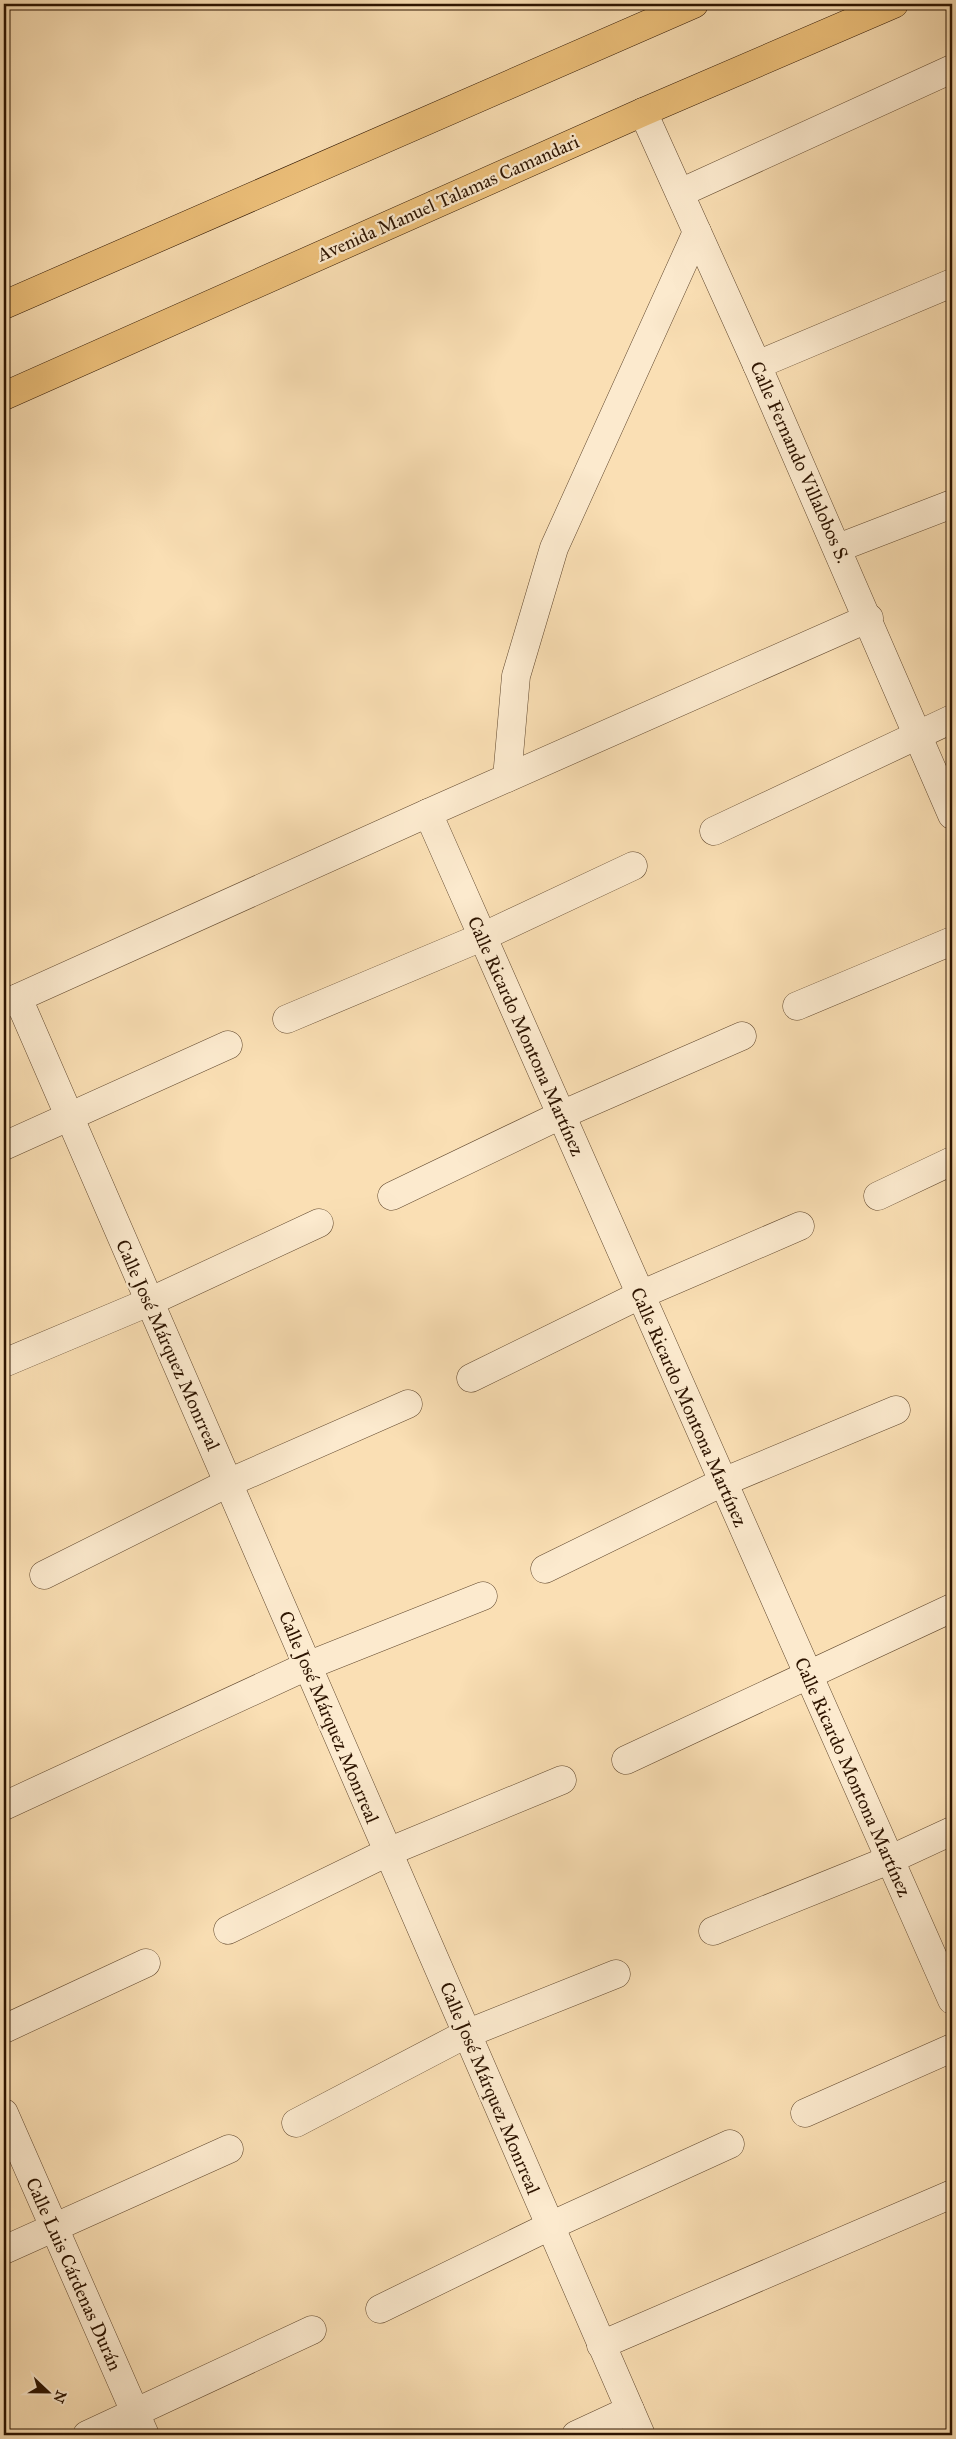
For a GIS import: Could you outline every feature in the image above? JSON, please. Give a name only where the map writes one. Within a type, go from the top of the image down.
[{"type":"main road","points":[[4,305],[694,4]]},
{"type":"main road","name":"Avenida Manuel Talamas Camandari","points":[[4,396],[643,112],[894,4]]},
{"type":"street","points":[[680,193],[952,69]]},
{"type":"street","name":"Calle Fernando Villalobos S.","points":[[643,112],[758,365],[869,618],[952,815]]},
{"type":"street","points":[[507,778],[516,676],[554,548],[698,232]]},
{"type":"street","points":[[758,365],[952,283]]},
{"type":"street","points":[[838,548],[952,504]]},
{"type":"street","points":[[11,1001],[428,813],[869,618]]},
{"type":"street","points":[[714,830],[952,719]]},
{"type":"street","name":"Calle Ricardo Montona Martínez","points":[[428,813],[952,2000]]},
{"type":"street","points":[[288,1019],[482,937],[633,866]]},
{"type":"street","points":[[797,1006],[952,941]]},
{"type":"street","name":"Calle José Márquez Monrreal","points":[[11,1001],[69,1118],[641,2435]]},
{"type":"street","points":[[392,1196],[561,1115],[742,1036]]},
{"type":"street","points":[[4,1146],[228,1045]]},
{"type":"street","points":[[878,1196],[952,1161]]},
{"type":"street","points":[[4,1363],[149,1302],[319,1222]]},
{"type":"street","points":[[471,1378],[640,1295],[800,1226]]},
{"type":"street","points":[[44,1575],[228,1483],[408,1404]]},
{"type":"street","points":[[545,1569],[723,1482],[896,1410]]},
{"type":"street","points":[[4,1806],[307,1666],[483,1596]]},
{"type":"street","points":[[626,1760],[952,1608]]},
{"type":"street","points":[[228,1930],[388,1852],[562,1780]]},
{"type":"street","points":[[713,1930],[889,1860],[952,1832]]},
{"type":"street","points":[[4,2029],[146,1963]]},
{"type":"street","points":[[296,2123],[466,2034],[616,1974]]},
{"type":"street","points":[[805,2113],[952,2048]]},
{"type":"street","name":"Calle Luis Cárdenas Durán","points":[[4,2113],[140,2424]]},
{"type":"street","points":[[380,2309],[550,2226],[730,2144]]},
{"type":"street","points":[[4,2250],[53,2226],[229,2149]]},
{"type":"street","points":[[601,2345],[952,2194]]},
{"type":"street","points":[[87,2435],[140,2424],[312,2330]]},
{"type":"street","points":[[576,2435],[630,2410]]}]
